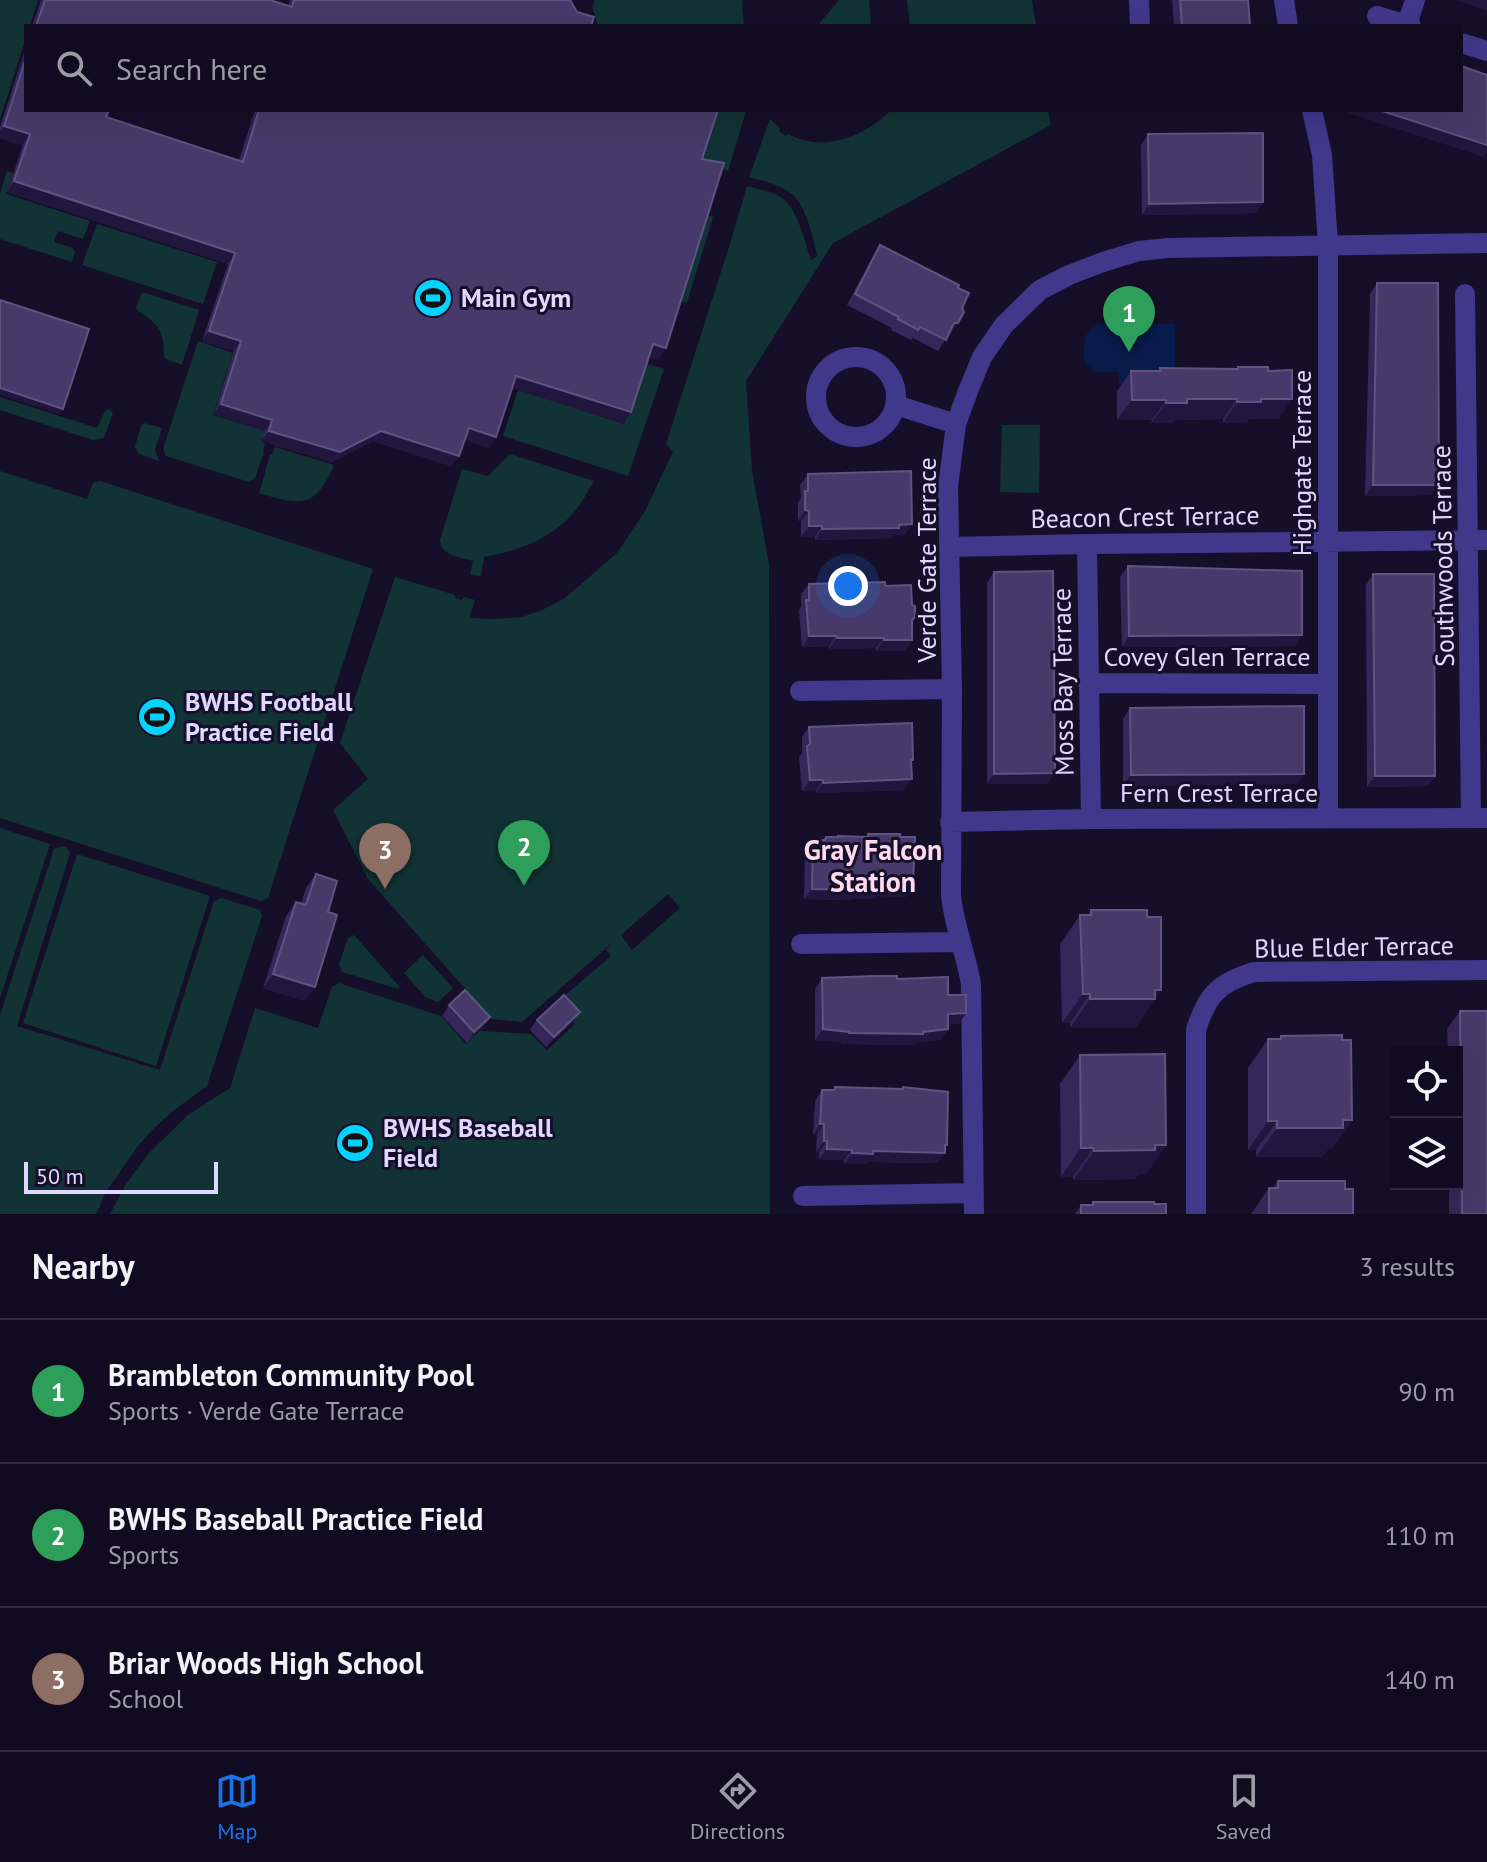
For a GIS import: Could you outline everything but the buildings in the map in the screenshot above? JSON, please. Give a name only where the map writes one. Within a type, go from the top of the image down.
[{"type":"street","points":[[1139,0],[1140,24]]},
{"type":"street","points":[[1284,0],[1288,24]]},
{"type":"street","points":[[1409,24],[1415,0]]},
{"type":"street","points":[[1377,16],[1405,24]]},
{"type":"street","points":[[1463,44],[1487,51]]},
{"type":"street","name":"Highgate Terrace","points":[[1312,112],[1322,155],[1328,245],[1328,818]]},
{"type":"street","name":"Verde Gate Terrace","points":[[974,1204],[971,984],[954,922],[951,895],[952,689],[948,487],[956,424],[982,357],[1004,325],[1040,290],[1069,275],[1139,251],[1487,243]]},
{"type":"street","name":"Southwoods Terrace","points":[[1465,294],[1477,391],[1479,818]]},
{"type":"street","points":[[860,356],[885,367],[897,392],[896,405],[883,428],[872,435],[846,436],[824,422],[818,410],[818,384],[824,372],[834,363],[847,357],[860,356]]},
{"type":"street","points":[[896,405],[956,424]]},
{"type":"street","name":"Beacon Crest Terrace","points":[[949,547],[1477,540]]},
{"type":"street","name":"Moss Bay Terrace","points":[[1087,544],[1091,819]]},
{"type":"street","name":"Covey Glen Terrace","points":[[1088,683],[1327,684]]},
{"type":"street","points":[[800,691],[952,689]]},
{"type":"street","name":"Fern Crest Terrace","points":[[950,822],[1479,818]]},
{"type":"street","points":[[801,944],[961,942]]},
{"type":"street","name":"Blue Elder Terrace","points":[[1196,1214],[1196,1030],[1203,1009],[1216,991],[1233,978],[1254,972],[1487,970]]},
{"type":"street","points":[[803,1196],[974,1204]]},
{"type":"green space","points":[[0,0],[38,0],[31,24],[24,24],[24,44],[0,119]]},
{"type":"green space","points":[[595,0],[742,0],[744,24],[597,24],[592,7]]},
{"type":"green space","points":[[839,0],[869,0],[871,24],[819,24]]},
{"type":"green space","points":[[907,0],[1032,0],[1036,24],[910,24]]},
{"type":"green space","points":[[714,112],[746,112],[728,171],[699,162]]},
{"type":"green space","points":[[889,112],[1048,112],[1051,125],[833,243],[746,381],[752,471],[769,564],[770,1214],[110,1214],[126,1184],[148,1154],[188,1115],[230,1088],[255,1008],[318,1028],[332,987],[339,983],[441,1016],[466,1044],[480,1031],[531,1034],[547,1050],[575,1024],[556,1003],[611,956],[606,950],[612,943],[522,1022],[492,1019],[368,879],[333,810],[368,779],[340,743],[395,577],[455,595],[455,598],[475,600],[469,618],[522,617],[565,598],[617,553],[645,511],[673,452],[666,444],[747,186],[786,201],[800,225],[811,260],[817,256],[806,217],[795,197],[780,186],[749,177],[770,119],[786,136],[815,142],[843,139],[869,128]],"holes":[[[668,894],[680,908],[632,950],[621,935]]]},
{"type":"green space","points":[[7,171],[13,173],[6,194],[90,221],[83,239],[58,231],[54,242],[73,248],[72,262],[0,239],[0,193]]},
{"type":"green space","points":[[705,214],[713,217],[687,303],[678,300]]},
{"type":"green space","points":[[97,224],[217,262],[203,304],[82,265]]},
{"type":"green space","points":[[142,292],[199,310],[182,365],[164,357],[159,329],[137,310]]},
{"type":"green space","points":[[198,341],[233,353],[213,415],[265,431],[261,441],[265,444],[264,452],[255,478],[249,482],[166,456],[163,449]]},
{"type":"green space","points":[[644,363],[664,369],[628,476],[503,436],[518,390],[624,424]]},
{"type":"green space","points":[[0,397],[97,428],[105,411],[109,409],[113,413],[104,438],[93,440],[0,410]]},
{"type":"green space","points":[[144,423],[162,428],[155,450],[159,461],[139,454],[135,447]]},
{"type":"green space","points":[[1002,425],[1040,425],[1039,493],[1000,492]]},
{"type":"green space","points":[[275,447],[334,465],[313,497],[296,501],[259,493]]},
{"type":"green space","points":[[510,454],[594,481],[572,515],[561,525],[526,546],[484,557],[481,576],[470,575],[473,561],[447,553],[440,540],[462,469],[488,476]]},
{"type":"green space","name":"BWHS Football Practice Field","points":[[0,471],[87,499],[93,483],[100,481],[373,569],[268,898],[261,901],[0,818]]},
{"type":"green space","points":[[0,828],[50,844],[0,998]]},
{"type":"green space","points":[[63,846],[70,853],[17,1026],[160,1070],[214,901],[221,898],[260,910],[262,916],[207,1086],[173,1111],[137,1147],[106,1192],[96,1214],[0,1214],[0,1015],[54,849]]},
{"type":"green space","points":[[77,854],[210,896],[156,1066],[23,1023]]},
{"type":"green space","points":[[354,935],[399,989],[342,972],[339,964],[348,938]]},
{"type":"green space","points":[[423,955],[453,988],[438,1002],[425,997],[404,973]]},
{"type":"water","points":[[1108,317],[1143,319],[1144,324],[1175,324],[1175,374],[1162,383],[1119,383],[1119,372],[1095,372],[1084,359],[1085,338],[1093,328],[1107,323]]},
{"type":"place","name":"Main Gym","points":[[433,298]]},
{"type":"place","name":"Brambleton Community Pool","points":[[1129,352]]},
{"type":"place","name":"BWHS Football Practice Field","points":[[157,717]]},
{"type":"place","name":"BWHS Baseball Practice Field","points":[[524,886]]},
{"type":"place","name":"Briar Woods High School","points":[[385,889]]},
{"type":"place","name":"BWHS Baseball Field","points":[[355,1143]]},
{"type":"district","name":"Gray Falcon Station","points":[[873,866]]}]
